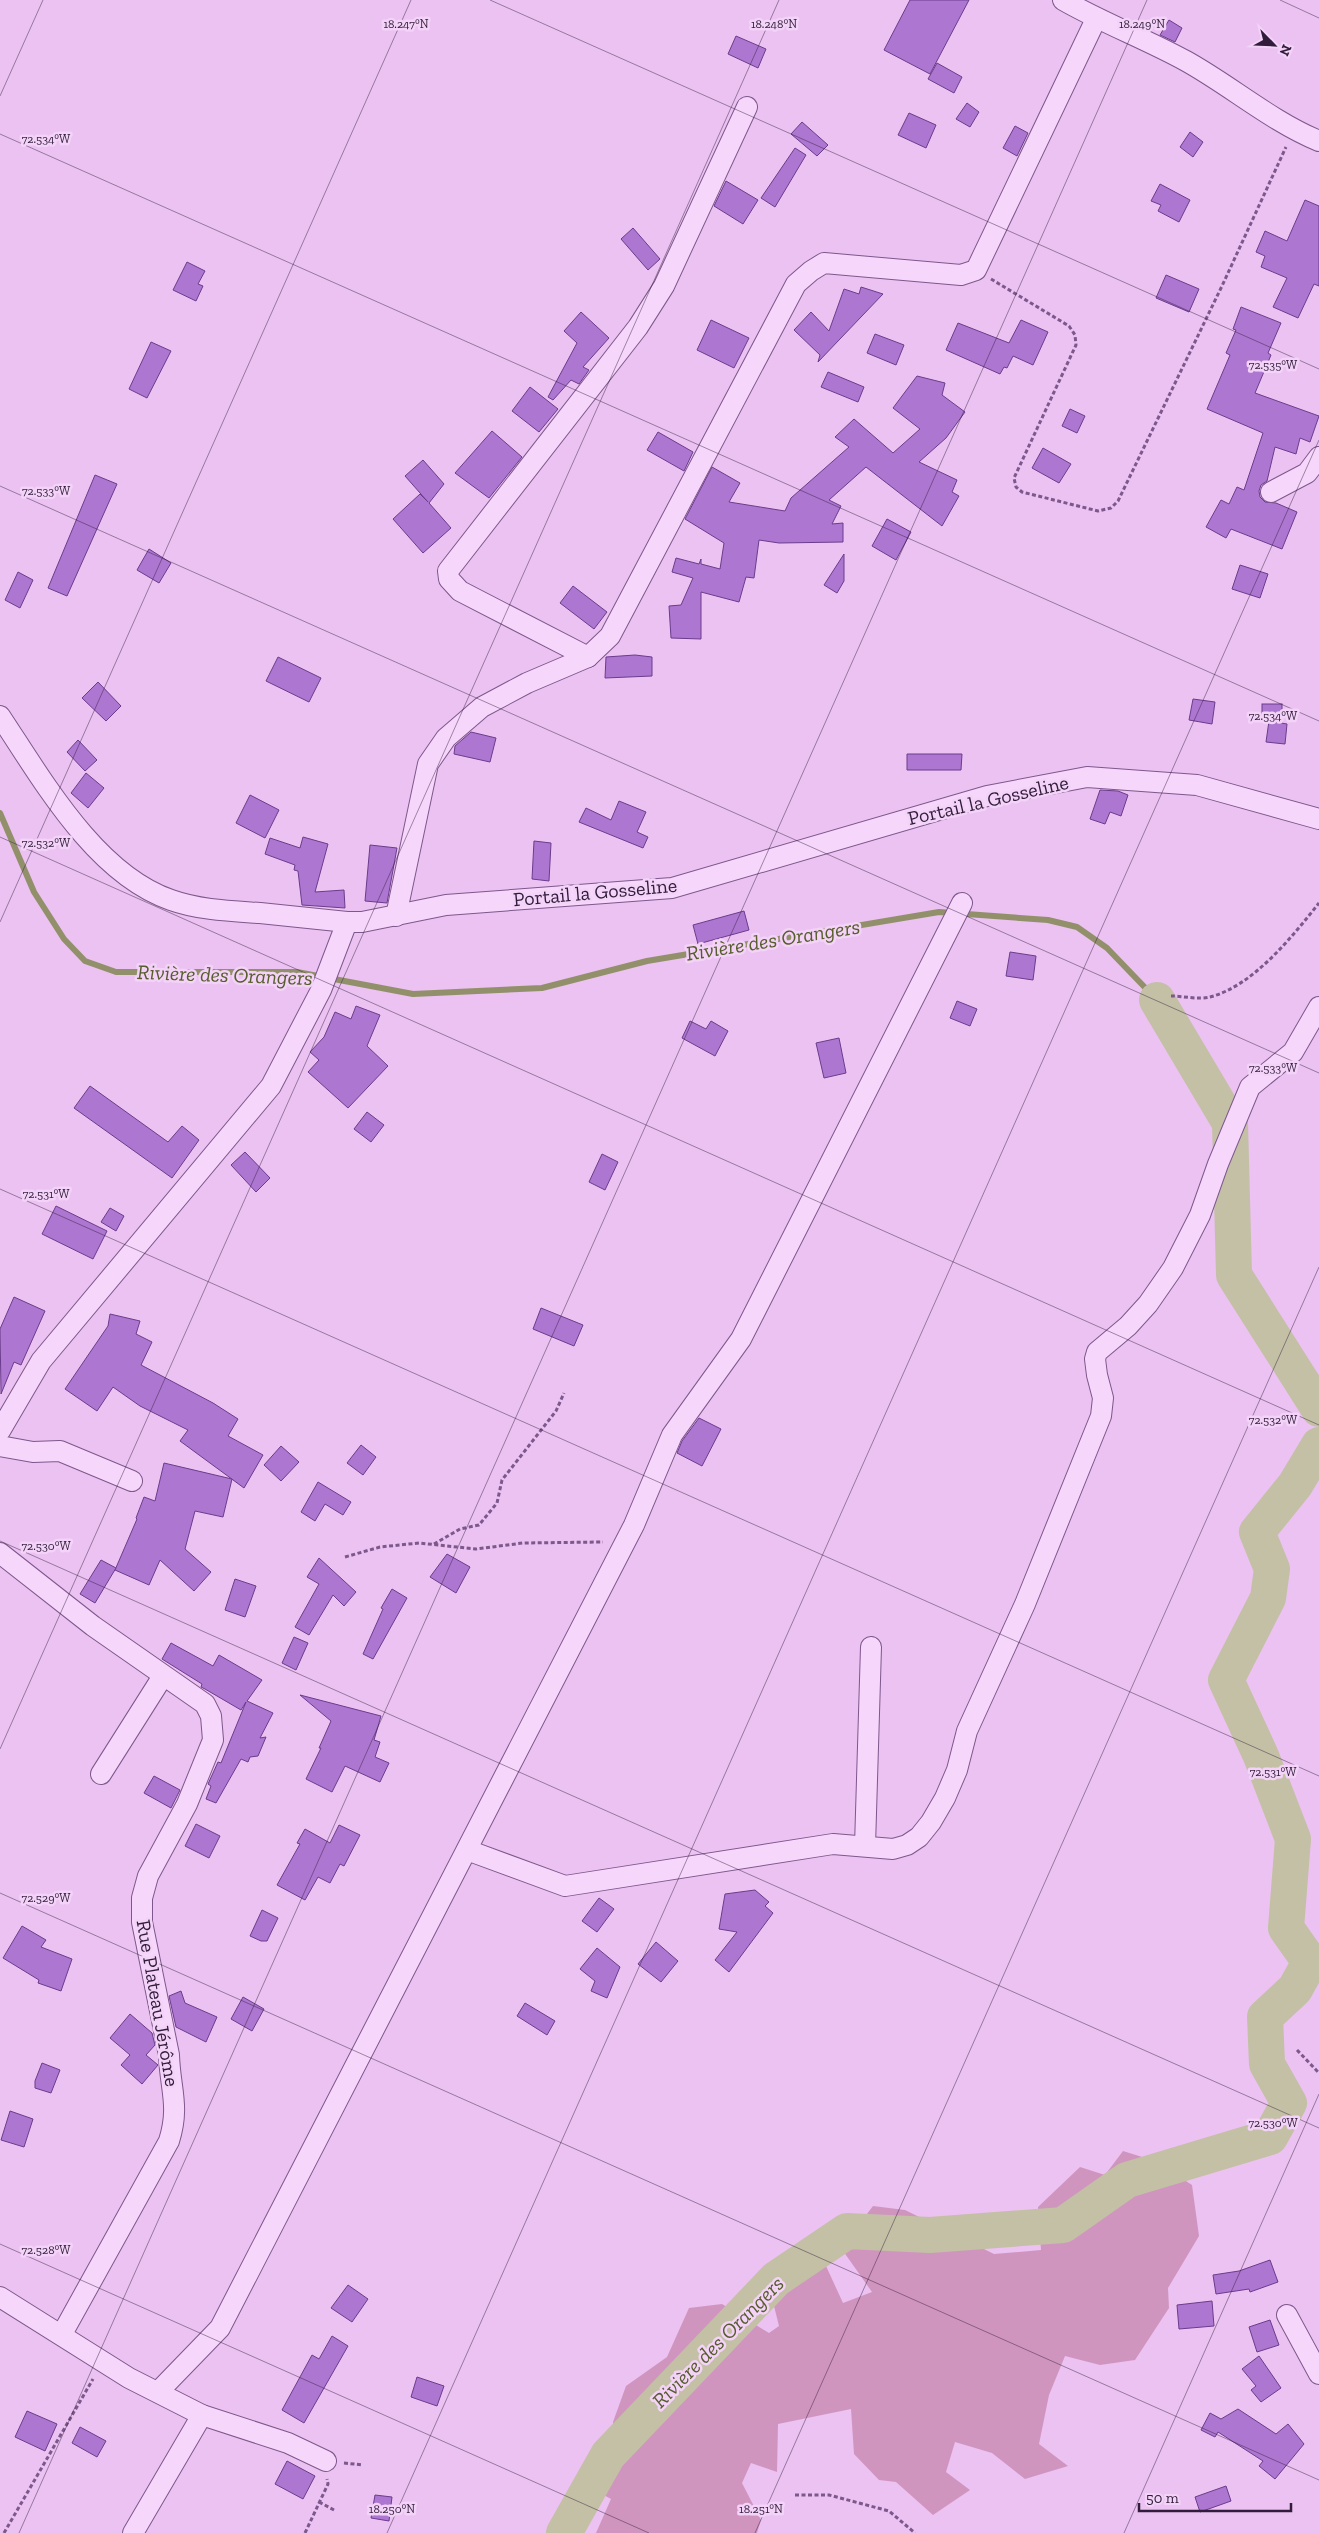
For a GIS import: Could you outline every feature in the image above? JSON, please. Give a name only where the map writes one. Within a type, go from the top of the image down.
[{"type":"street","points":[[1063,0],[1096,19],[1186,61],[1293,130],[1319,141]]},
{"type":"street","points":[[396,916],[428,764],[446,738],[482,707],[527,683],[588,657],[610,636],[796,284],[824,263],[961,275],[976,270],[1096,19]]},
{"type":"street","points":[[588,657],[460,591],[449,579],[448,571],[613,361],[643,319],[664,286],[747,107]]},
{"type":"street","points":[[1270,492],[1307,473],[1319,457]]},
{"type":"street","name":"Portail la Gosseline","points":[[0,716],[77,828],[109,861],[155,893],[170,900],[210,909],[348,922],[362,922],[446,906],[672,888],[987,796],[1087,777],[1197,785],[1319,819]]},
{"type":"street","points":[[158,2392],[220,2328],[634,1525],[672,1435],[741,1339],[962,903]]},
{"type":"street","points":[[0,1431],[41,1361],[271,1086],[321,990],[348,922]]},
{"type":"street","points":[[467,1850],[565,1886],[833,1844],[893,1849],[907,1845],[919,1836],[931,1822],[958,1770],[967,1731],[1025,1604],[1101,1416],[1103,1398],[1097,1375],[1096,1352],[1128,1326],[1148,1304],[1173,1268],[1200,1215],[1218,1164],[1250,1087],[1293,1052],[1319,1007]]},
{"type":"street","points":[[0,1446],[33,1452],[60,1451],[132,1481]]},
{"type":"street","name":"Rue Plateau Jérôme","points":[[0,1553],[93,1626],[205,1704],[211,1716],[214,1740],[187,1804],[148,1876],[142,1898],[142,1922],[170,2055],[170,2072],[175,2098],[175,2121],[164,2149],[62,2334]]},
{"type":"street","points":[[865,1846],[871,1647]]},
{"type":"street","points":[[101,1774],[163,1676]]},
{"type":"street","points":[[0,2297],[103,2361],[158,2392],[202,2414],[288,2443],[326,2461]]},
{"type":"street","points":[[1287,2314],[1319,2374]]},
{"type":"street","points":[[133,2533],[202,2414]]},
{"type":"path","points":[[976,270],[1069,326],[1075,335],[1076,345],[1014,478],[1016,487],[1022,492],[1098,510],[1111,508],[1118,501],[1222,286],[1293,130]]},
{"type":"path","points":[[1171,996],[1208,998],[1244,982],[1297,931],[1319,903]]},
{"type":"path","points":[[433,1544],[460,1529],[479,1525],[497,1503],[502,1480],[556,1411],[564,1393]]},
{"type":"path","points":[[345,1557],[380,1547],[419,1543],[476,1549],[524,1543],[610,1542]]},
{"type":"path","points":[[1297,2050],[1319,2073]]},
{"type":"path","points":[[4,2533],[103,2361]]},
{"type":"path","points":[[305,2533],[328,2484],[326,2461]]},
{"type":"path","points":[[795,2495],[829,2495],[889,2511],[915,2533]]},
{"type":"path","points":[[319,2502],[336,2511]]},
{"type":"shaded area","points":[[1123,2151],[1155,2161],[1192,2185],[1199,2236],[1168,2288],[1169,2308],[1135,2360],[1100,2365],[1065,2356],[1049,2395],[1039,2444],[1068,2466],[1025,2479],[992,2453],[955,2442],[946,2472],[970,2490],[933,2515],[896,2482],[879,2480],[854,2454],[851,2409],[778,2424],[777,2472],[751,2463],[742,2483],[761,2520],[757,2533],[596,2533],[611,2499],[589,2487],[614,2458],[613,2422],[626,2386],[667,2357],[689,2308],[722,2304],[769,2333],[779,2326],[772,2298],[795,2272],[826,2266],[843,2303],[872,2292],[841,2248],[873,2206],[905,2210],[994,2254],[1041,2250],[1038,2207],[1080,2167],[1105,2175]]},
{"type":"building","points":[[910,0],[969,0],[930,74],[884,50]]},
{"type":"building","points":[[1169,20],[1182,28],[1175,42],[1160,35]]},
{"type":"building","points":[[736,36],[766,49],[758,68],[728,54]]},
{"type":"building","points":[[937,63],[962,77],[954,93],[928,79]]},
{"type":"building","points":[[967,103],[979,112],[970,127],[956,119]]},
{"type":"building","points":[[909,113],[936,125],[926,148],[898,135]]},
{"type":"building","points":[[802,122],[828,145],[817,156],[791,134]]},
{"type":"building","points":[[1015,126],[1028,133],[1017,156],[1003,148]]},
{"type":"building","points":[[1190,132],[1203,142],[1193,157],[1180,147]]},
{"type":"building","points":[[795,148],[806,155],[775,207],[761,198]]},
{"type":"building","points":[[726,181],[758,200],[743,224],[714,206]]},
{"type":"building","points":[[1160,184],[1190,200],[1179,222],[1158,211],[1161,205],[1151,201]]},
{"type":"building","points":[[1305,200],[1319,206],[1319,286],[1314,284],[1298,318],[1273,307],[1287,278],[1261,267],[1265,256],[1256,252],[1265,231],[1287,241]]},
{"type":"building","points":[[633,228],[660,259],[648,270],[621,239]]},
{"type":"building","points":[[187,262],[205,271],[198,284],[203,286],[196,301],[173,290]]},
{"type":"building","points":[[1166,275],[1199,289],[1189,312],[1156,298]]},
{"type":"building","points":[[861,287],[883,294],[818,362],[820,355],[794,330],[811,312],[829,331],[844,289],[859,294]]},
{"type":"building","points":[[1241,307],[1281,323],[1268,353],[1271,355],[1255,393],[1319,416],[1310,442],[1300,438],[1296,454],[1275,447],[1267,481],[1261,485],[1259,491],[1260,497],[1265,502],[1276,503],[1297,512],[1282,549],[1231,529],[1226,538],[1206,527],[1221,500],[1229,504],[1237,487],[1244,490],[1263,433],[1207,409],[1230,355],[1226,353],[1236,330],[1233,329]]},
{"type":"building","points":[[581,312],[609,338],[583,367],[589,370],[579,384],[571,380],[553,400],[548,397],[577,343],[564,331]]},
{"type":"building","points":[[711,320],[749,338],[734,368],[697,350]]},
{"type":"building","points":[[1021,320],[1048,332],[1033,365],[1013,356],[1007,368],[1004,367],[1000,374],[946,350],[958,323],[1009,343]]},
{"type":"building","points":[[875,334],[904,345],[896,365],[867,353]]},
{"type":"building","points":[[151,342],[171,351],[147,398],[129,389]]},
{"type":"building","points":[[828,372],[864,387],[858,402],[821,387]]},
{"type":"building","points":[[917,376],[945,383],[942,395],[965,412],[946,438],[919,462],[957,480],[952,492],[959,496],[942,526],[866,467],[829,500],[841,506],[832,524],[843,523],[843,542],[779,543],[759,540],[754,578],[746,577],[739,602],[701,592],[701,639],[671,638],[669,606],[681,605],[693,578],[672,572],[676,558],[699,564],[701,559],[701,564],[720,569],[724,543],[685,519],[712,467],[740,483],[729,502],[785,511],[791,498],[849,447],[835,437],[854,419],[893,453],[920,429],[893,408]]},
{"type":"building","points":[[530,387],[558,409],[539,432],[512,411]]},
{"type":"building","points":[[1070,409],[1085,416],[1077,433],[1062,426]]},
{"type":"building","points":[[492,431],[522,457],[489,498],[455,473]]},
{"type":"building","points":[[658,432],[693,452],[684,471],[647,450]]},
{"type":"building","points":[[1043,448],[1071,464],[1059,483],[1032,468]]},
{"type":"building","points":[[423,460],[444,484],[429,503],[451,528],[423,553],[393,519],[420,494],[428,502],[405,476]]},
{"type":"building","points":[[95,475],[117,484],[67,596],[48,588]]},
{"type":"building","points":[[887,519],[911,532],[896,560],[872,546]]},
{"type":"building","points":[[149,549],[171,563],[159,583],[137,570]]},
{"type":"building","points":[[844,554],[844,581],[837,593],[824,585]]},
{"type":"building","points":[[1240,565],[1268,574],[1260,598],[1232,589]]},
{"type":"building","points":[[18,572],[33,580],[20,608],[5,600]]},
{"type":"building","points":[[573,586],[607,612],[594,629],[560,603]]},
{"type":"building","points":[[635,655],[652,657],[652,676],[605,678],[606,657]]},
{"type":"building","points":[[278,657],[321,678],[309,702],[266,681]]},
{"type":"building","points":[[98,682],[121,706],[106,721],[82,698]]},
{"type":"building","points":[[1193,699],[1215,702],[1212,724],[1189,720]]},
{"type":"building","points":[[1262,704],[1282,704],[1282,720],[1262,720]]},
{"type":"building","points":[[1269,721],[1287,724],[1285,744],[1266,742]]},
{"type":"building","points":[[471,732],[496,738],[490,762],[454,754],[455,746]]},
{"type":"building","points":[[78,740],[97,760],[85,771],[67,752]]},
{"type":"building","points":[[907,754],[962,754],[961,770],[907,770]]},
{"type":"building","points":[[86,773],[104,788],[88,808],[71,793]]},
{"type":"building","points":[[1100,790],[1118,791],[1128,795],[1121,816],[1110,812],[1105,824],[1090,819]]},
{"type":"building","points":[[250,795],[279,810],[265,838],[236,823]]},
{"type":"building","points":[[619,801],[646,812],[637,832],[648,837],[643,848],[579,822],[586,808],[611,820]]},
{"type":"building","points":[[303,837],[328,844],[315,892],[344,890],[345,908],[302,905],[298,871],[294,870],[295,865],[265,854],[270,838],[300,848]]},
{"type":"building","points":[[534,841],[551,843],[549,881],[532,879]]},
{"type":"building","points":[[370,845],[397,848],[387,903],[365,901]]},
{"type":"building","points":[[744,911],[749,930],[698,944],[693,925]]},
{"type":"building","points":[[1010,952],[1036,956],[1033,980],[1006,976]]},
{"type":"building","points":[[957,1001],[977,1009],[970,1026],[950,1018]]},
{"type":"building","points":[[356,1006],[380,1015],[367,1046],[388,1066],[348,1108],[308,1072],[319,1060],[310,1052],[324,1037],[335,1012],[351,1019]]},
{"type":"building","points":[[690,1021],[706,1029],[711,1021],[728,1031],[715,1056],[682,1038]]},
{"type":"building","points":[[839,1038],[846,1073],[824,1078],[816,1043]]},
{"type":"building","points":[[90,1086],[168,1142],[182,1126],[199,1140],[172,1178],[74,1108]]},
{"type":"building","points":[[367,1112],[384,1125],[371,1142],[354,1129]]},
{"type":"building","points":[[245,1152],[270,1178],[256,1192],[231,1165]]},
{"type":"building","points":[[602,1154],[618,1162],[605,1190],[589,1182]]},
{"type":"building","points":[[56,1206],[107,1231],[93,1259],[42,1234]]},
{"type":"building","points":[[110,1208],[124,1216],[116,1231],[101,1222]]},
{"type":"building","points":[[14,1297],[45,1311],[21,1365],[14,1362],[1,1394],[0,1329]]},
{"type":"building","points":[[541,1308],[583,1325],[574,1346],[533,1329]]},
{"type":"building","points":[[110,1314],[140,1321],[136,1334],[152,1342],[141,1365],[213,1403],[238,1419],[228,1436],[263,1455],[244,1488],[180,1441],[188,1430],[140,1406],[113,1387],[97,1411],[65,1389],[108,1326]]},
{"type":"building","points":[[699,1418],[721,1429],[702,1466],[677,1453],[682,1441]]},
{"type":"building","points":[[361,1445],[376,1457],[363,1475],[347,1463]]},
{"type":"building","points":[[281,1446],[299,1462],[281,1481],[264,1465]]},
{"type":"building","points":[[164,1463],[232,1479],[223,1517],[195,1511],[185,1549],[211,1572],[194,1591],[160,1560],[149,1585],[115,1570],[137,1519],[144,1497],[155,1501]]},
{"type":"building","points":[[318,1482],[351,1502],[343,1515],[325,1504],[315,1521],[301,1512]]},
{"type":"building","points":[[447,1554],[470,1567],[456,1593],[430,1577]]},
{"type":"building","points":[[319,1558],[356,1592],[344,1606],[333,1595],[309,1635],[295,1627],[319,1584],[307,1577]]},
{"type":"building","points":[[101,1560],[116,1568],[95,1603],[80,1594]]},
{"type":"building","points":[[235,1579],[256,1586],[245,1617],[225,1610]]},
{"type":"building","points":[[392,1589],[407,1598],[373,1659],[363,1654],[383,1609],[381,1608]]},
{"type":"building","points":[[294,1637],[308,1643],[296,1670],[282,1663]]},
{"type":"building","points":[[171,1643],[213,1666],[219,1655],[262,1680],[247,1701],[273,1713],[260,1738],[266,1737],[258,1756],[250,1757],[248,1762],[241,1759],[216,1803],[206,1799],[211,1786],[208,1784],[218,1762],[221,1763],[246,1702],[241,1710],[201,1687],[202,1684],[162,1659]]},
{"type":"building","points":[[300,1695],[381,1716],[374,1740],[380,1742],[375,1757],[389,1763],[380,1782],[345,1766],[332,1792],[306,1779],[321,1748],[319,1748],[331,1721]]},
{"type":"building","points":[[154,1776],[180,1790],[171,1808],[144,1793]]},
{"type":"building","points":[[196,1824],[220,1836],[209,1858],[185,1846]]},
{"type":"building","points":[[339,1825],[360,1835],[344,1866],[340,1864],[330,1883],[318,1877],[305,1900],[277,1885],[300,1844],[297,1843],[305,1829],[330,1843]]},
{"type":"building","points":[[755,1890],[769,1902],[765,1906],[773,1913],[729,1972],[715,1960],[737,1932],[719,1929],[725,1894]]},
{"type":"building","points":[[599,1898],[614,1909],[597,1932],[582,1921]]},
{"type":"building","points":[[262,1910],[278,1918],[267,1941],[261,1941],[250,1936]]},
{"type":"building","points":[[22,1926],[46,1940],[41,1947],[72,1959],[61,1991],[38,1983],[39,1980],[3,1958]]},
{"type":"building","points":[[656,1942],[678,1961],[661,1982],[638,1964]]},
{"type":"building","points":[[597,1948],[620,1967],[607,1998],[591,1991],[595,1981],[580,1969]]},
{"type":"building","points":[[181,1991],[185,2003],[217,2017],[206,2042],[176,2027],[169,1996]]},
{"type":"building","points":[[243,1997],[264,2009],[252,2031],[231,2019]]},
{"type":"building","points":[[525,2003],[555,2021],[547,2035],[517,2016]]},
{"type":"building","points":[[130,2014],[152,2033],[155,2045],[146,2055],[158,2065],[142,2084],[121,2065],[130,2055],[110,2038]]},
{"type":"building","points":[[42,2063],[60,2070],[51,2093],[35,2088],[35,2081]]},
{"type":"building","points":[[10,2111],[33,2119],[24,2147],[1,2140]]},
{"type":"building","points":[[1270,2260],[1278,2282],[1250,2292],[1249,2289],[1216,2294],[1213,2275],[1239,2271]]},
{"type":"building","points":[[348,2285],[368,2299],[352,2322],[331,2308]]},
{"type":"building","points":[[1212,2301],[1214,2326],[1179,2329],[1177,2305]]},
{"type":"building","points":[[1270,2320],[1279,2345],[1257,2352],[1249,2327]]},
{"type":"building","points":[[332,2336],[348,2346],[304,2423],[282,2410],[312,2355],[319,2359]]},
{"type":"building","points":[[1259,2356],[1281,2388],[1261,2402],[1251,2390],[1256,2386],[1242,2369]]},
{"type":"building","points":[[417,2377],[444,2386],[437,2406],[411,2397]]},
{"type":"building","points":[[1238,2409],[1276,2434],[1288,2424],[1304,2444],[1275,2479],[1259,2466],[1263,2461],[1218,2432],[1215,2437],[1201,2430],[1210,2413],[1221,2419]]},
{"type":"building","points":[[27,2411],[57,2424],[45,2451],[15,2437]]},
{"type":"building","points":[[80,2427],[106,2441],[97,2457],[72,2443]]},
{"type":"building","points":[[287,2461],[315,2476],[303,2499],[275,2484]]},
{"type":"building","points":[[1226,2486],[1231,2501],[1200,2512],[1195,2497]]},
{"type":"building","points":[[375,2495],[392,2497],[389,2521],[371,2518]]},
{"type":"waterway","name":"Rivière des Orangers","points":[[0,813],[34,892],[64,939],[85,961],[116,972],[297,972],[413,994],[542,988],[647,961],[939,912],[1048,920],[1077,927],[1107,948],[1157,1000]]},
{"type":"waterway","name":"Rivière des Orangers","points":[[1157,1000],[1230,1123],[1234,1275],[1319,1409]]},
{"type":"waterway","name":"Rivière des Orangers","points":[[564,2533],[608,2455],[776,2279],[847,2231],[930,2235],[1063,2225],[1127,2180],[1270,2137],[1289,2103],[1267,2064],[1265,2017],[1295,1989],[1310,1962],[1286,1928],[1293,1839],[1261,1756],[1226,1680],[1268,1598],[1272,1569],[1257,1532],[1295,1485],[1319,1445]]}]
